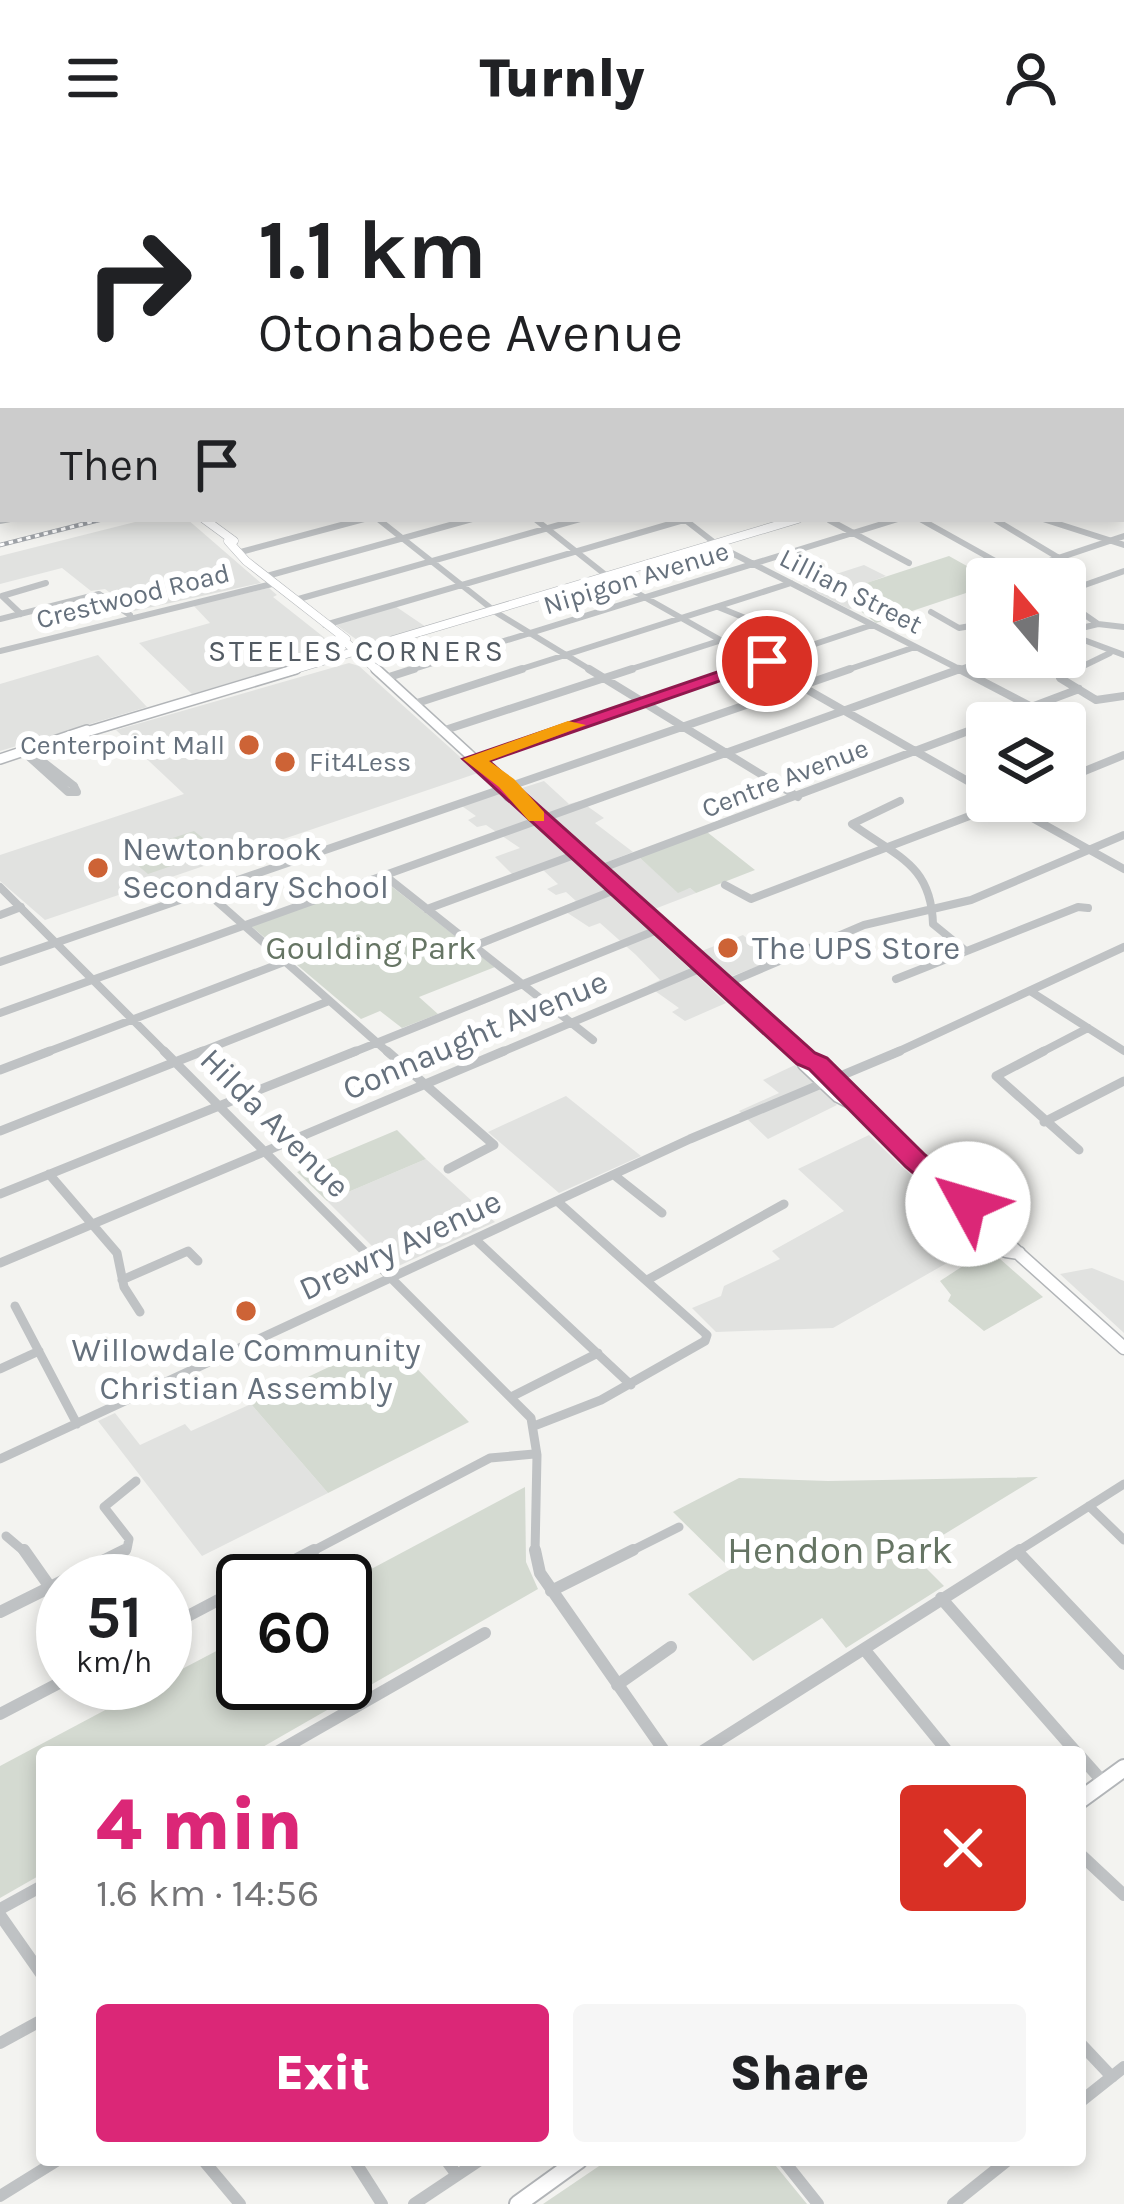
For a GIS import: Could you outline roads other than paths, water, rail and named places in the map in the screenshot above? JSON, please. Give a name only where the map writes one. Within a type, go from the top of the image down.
[{"type":"main road","points":[[207,522],[806,1058],[804,1064],[829,1081],[962,1202],[960,1208],[1006,1251],[1019,1253],[1124,1348]]},
{"type":"main road","points":[[321,662],[334,662],[788,522]]},
{"type":"main road","points":[[0,759],[358,654]]},
{"type":"main road","points":[[1086,1796],[1124,1768]]},
{"type":"main road","points":[[518,2204],[571,2166]]},
{"type":"street","points":[[241,552],[354,522]]},
{"type":"street","points":[[381,522],[494,611],[798,797]]},
{"type":"street","name":"Crestwood Road","points":[[0,651],[272,579],[461,522]]},
{"type":"street","points":[[539,522],[607,576],[966,780]]},
{"type":"street","points":[[296,600],[569,522]]},
{"type":"street","points":[[325,625],[676,522]]},
{"type":"street","name":"Lillian Street","points":[[690,522],[752,564],[1021,702]]},
{"type":"street","points":[[833,522],[909,563]]},
{"type":"street","name":"Nipigon Avenue","points":[[382,675],[888,522]]},
{"type":"street","points":[[925,522],[991,558]]},
{"type":"street","points":[[999,522],[1059,558],[1124,536]]},
{"type":"street","points":[[1056,522],[1124,545]]},
{"type":"street","points":[[1068,525],[1076,522]]},
{"type":"street","points":[[1086,588],[1124,571]]},
{"type":"street","points":[[21,614],[3,595],[46,583]]},
{"type":"street","points":[[414,704],[791,584]]},
{"type":"street","points":[[0,620],[102,594],[130,615]]},
{"type":"street","points":[[718,607],[760,624],[778,622]]},
{"type":"street","points":[[931,612],[959,628],[966,627]]},
{"type":"street","points":[[1086,614],[1098,624]]},
{"type":"street","points":[[473,759],[872,625]]},
{"type":"street","points":[[1086,627],[1124,627]]},
{"type":"street","points":[[442,730],[722,640]]},
{"type":"street","points":[[1086,642],[1124,655]]},
{"type":"street","points":[[0,962],[915,647]]},
{"type":"street","points":[[1110,653],[1060,675],[1102,701],[1124,696]]},
{"type":"street","points":[[0,1013],[966,667]]},
{"type":"street","name":"Centre Avenue","points":[[1044,702],[1079,689]]},
{"type":"street","name":"Centre Avenue","points":[[597,870],[966,732]]},
{"type":"street","points":[[28,750],[27,755],[69,787]]},
{"type":"street","points":[[1086,770],[1124,755]]},
{"type":"street","points":[[900,800],[851,821],[924,877],[932,892],[933,924],[966,950]]},
{"type":"street","points":[[725,885],[751,899],[966,818]]},
{"type":"street","points":[[1041,822],[1124,869]]},
{"type":"street","points":[[723,985],[864,926],[971,900],[1124,835]]},
{"type":"street","points":[[427,909],[577,854]]},
{"type":"street","points":[[384,875],[593,1040]]},
{"type":"street","name":"Hilda Avenue","points":[[0,887],[511,1397],[534,1426]]},
{"type":"street","points":[[474,946],[617,889]]},
{"type":"street","points":[[204,890],[494,1145],[448,1168]]},
{"type":"street","points":[[0,915],[21,908]]},
{"type":"street","points":[[896,979],[1088,908]]},
{"type":"street","points":[[0,1194],[662,928]]},
{"type":"street","name":"Drewry Avenue","points":[[0,1460],[614,1174],[1124,947]]},
{"type":"street","points":[[0,1070],[284,962]]},
{"type":"street","name":"Connaught Avenue","points":[[0,1263],[704,968]]},
{"type":"street","points":[[1030,991],[1124,1052]]},
{"type":"street","points":[[0,1118],[4,1129],[329,1001]]},
{"type":"street","points":[[1079,1150],[995,1076],[1088,1028]]},
{"type":"street","points":[[1044,1122],[1124,1081]]},
{"type":"street","points":[[49,1174],[119,1256],[122,1280],[140,1312]]},
{"type":"street","points":[[614,1174],[662,1213]]},
{"type":"street","points":[[557,1201],[707,1335],[705,1341],[631,1385],[563,1418],[534,1426],[533,1546],[540,1574],[661,1746]]},
{"type":"street","points":[[649,1279],[784,1204]]},
{"type":"street","points":[[476,1240],[631,1385]]},
{"type":"street","points":[[122,1280],[188,1251],[198,1262]]},
{"type":"street","points":[[15,1306],[76,1424]]},
{"type":"street","points":[[0,1369],[39,1351]]},
{"type":"street","points":[[511,1397],[598,1353]]},
{"type":"street","points":[[307,1554],[490,1458],[534,1454]]},
{"type":"street","points":[[117,1554],[127,1549],[129,1539],[104,1507],[136,1481]]},
{"type":"street","points":[[710,1746],[1124,1484]]},
{"type":"street","points":[[1089,1506],[1124,1540]]},
{"type":"street","points":[[551,1591],[679,1527]]},
{"type":"street","points":[[6,1536],[18,1542],[36,1567]]},
{"type":"street","points":[[1018,1552],[1124,1664]]},
{"type":"street","points":[[0,1612],[36,1594]]},
{"type":"street","points":[[941,1598],[1071,1746]]},
{"type":"street","points":[[287,1746],[485,1633]]},
{"type":"street","points":[[617,1685],[671,1647]]},
{"type":"street","points":[[864,1649],[943,1746]]},
{"type":"street","points":[[0,1714],[36,1695]]},
{"type":"street","points":[[1086,1763],[1104,1783]]},
{"type":"street","points":[[1086,1860],[1124,1895]]},
{"type":"street","points":[[36,1890],[0,1912],[36,1966]]},
{"type":"street","points":[[0,2043],[36,2023]]},
{"type":"street","points":[[1086,2048],[1118,2072],[1086,2097]]},
{"type":"street","points":[[0,2196],[48,2166]]},
{"type":"street","points":[[208,2166],[240,2204]]},
{"type":"street","points":[[357,2166],[382,2204]]},
{"type":"street","points":[[450,2166],[457,2175]]},
{"type":"street","points":[[414,2204],[471,2166]]},
{"type":"street","points":[[787,2166],[818,2204]]},
{"type":"street","points":[[952,2204],[994,2166]]},
{"type":"railway","points":[[0,545],[91,522]]},
{"type":"place","name":"Centerpoint Mall","points":[[249,745]]},
{"type":"place","name":"Fit4Less","points":[[285,762]]},
{"type":"place","name":"Newtonbrook Secondary School","points":[[98,868]]},
{"type":"place","name":"The UPS Store","points":[[728,948]]},
{"type":"place","name":"Willowdale Community Christian Assembly","points":[[246,1311]]},
{"type":"district","name":"STEELES CORNERS","points":[[357,651]]},
{"type":"park label","name":"Goulding Park","points":[[371,948]]},
{"type":"park label","name":"Hendon Park","points":[[840,1550]]}]
